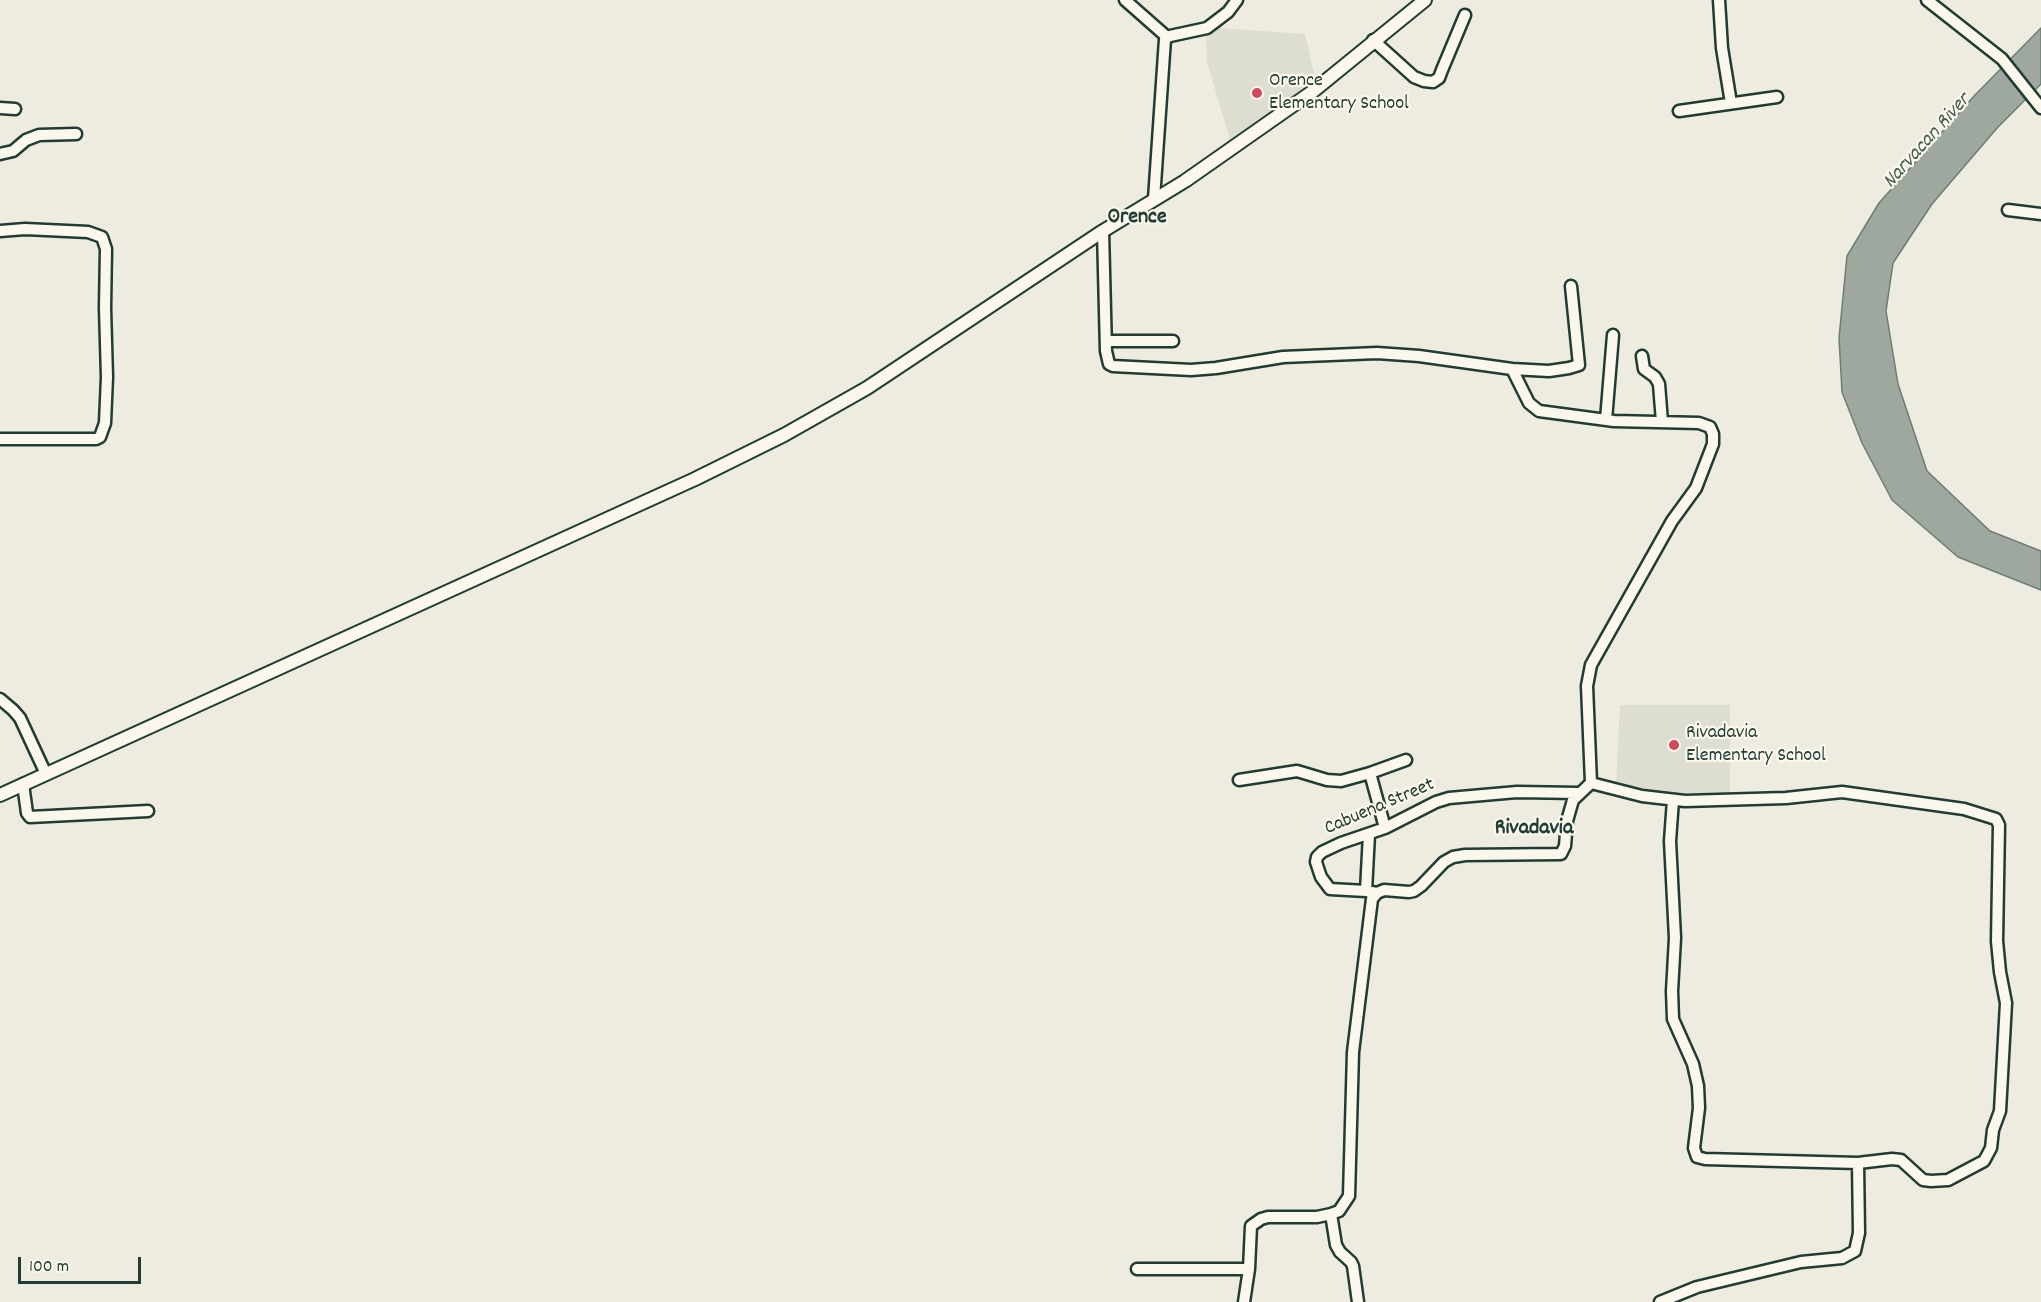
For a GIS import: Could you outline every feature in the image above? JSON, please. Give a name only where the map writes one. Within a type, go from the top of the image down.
[{"type":"street","points":[[1125,0],[1167,37]]},
{"type":"street","points":[[1167,37],[1208,28],[1228,12],[1237,0]]},
{"type":"street","points":[[0,795],[695,479],[784,435],[867,388],[1270,123],[1312,92],[1373,40],[1425,0]]},
{"type":"street","points":[[1719,0],[1722,48],[1731,103]]},
{"type":"street","points":[[1927,0],[2002,59],[2040,107]]},
{"type":"street","points":[[1373,40],[1414,77],[1433,82],[1442,70],[1466,15]]},
{"type":"street","points":[[1154,199],[1164,44],[1167,37]]},
{"type":"street","points":[[1679,111],[1777,97]]},
{"type":"street","points":[[0,108],[15,109]]},
{"type":"street","points":[[0,154],[13,151],[26,140],[39,135],[76,134]]},
{"type":"street","points":[[2008,210],[2041,214]]},
{"type":"street","points":[[0,231],[25,229],[88,232],[102,237],[106,249],[107,377],[105,423],[100,437],[96,439],[0,440]]},
{"type":"street","points":[[1103,231],[1107,359],[1109,364],[1118,368],[1191,370],[1283,357],[1377,353],[1419,356],[1530,371],[1559,370],[1579,365],[1571,286]]},
{"type":"street","points":[[1606,420],[1613,334]]},
{"type":"street","points":[[1106,341],[1173,341]]},
{"type":"street","points":[[1642,356],[1644,369],[1655,377],[1659,384],[1662,422]]},
{"type":"street","points":[[1512,369],[1533,408],[1552,414],[1606,420],[1699,423],[1710,427],[1713,434],[1713,444],[1696,488],[1672,521],[1591,665],[1587,686],[1591,783]]},
{"type":"street","points":[[0,699],[20,718],[46,774]]},
{"type":"street","points":[[1239,780],[1297,771],[1327,780],[1341,780],[1370,773],[1406,760]]},
{"type":"street","points":[[1370,773],[1385,828]]},
{"type":"street","points":[[1372,892],[1414,891],[1422,886],[1444,862],[1453,857],[1561,854],[1565,846],[1567,821],[1573,800],[1591,783]]},
{"type":"street","points":[[1591,783],[1673,800],[1786,798],[1842,792],[1964,809],[1996,819],[1999,825],[1997,941],[2006,1003],[2000,1111],[1993,1130],[1988,1156],[1984,1161],[1953,1178],[1940,1181],[1923,1180],[1901,1160],[1858,1163],[1705,1159],[1696,1156],[1694,1152],[1699,1108],[1698,1086],[1693,1064],[1673,1019],[1675,938],[1670,841],[1673,800]]},
{"type":"street","points":[[23,784],[27,813],[30,817],[148,811]]},
{"type":"street","name":"Cabuena Street","points":[[1372,892],[1330,890],[1321,877],[1316,862],[1317,857],[1322,852],[1385,828],[1436,802],[1449,798],[1517,792],[1578,793]]},
{"type":"street","points":[[1244,1302],[1249,1269],[1249,1230],[1251,1226],[1268,1217],[1317,1217],[1331,1214],[1339,1211],[1349,1196],[1353,1052],[1372,899],[1369,834]]},
{"type":"street","points":[[1660,1302],[1697,1287],[1802,1262],[1842,1258],[1855,1251],[1859,1233],[1858,1163]]},
{"type":"street","points":[[1331,1214],[1336,1245],[1353,1266],[1358,1302]]},
{"type":"street","points":[[1137,1269],[1249,1269]]},
{"type":"shaded area","name":"Orence Elementary School","points":[[1220,28],[1305,34],[1315,78],[1280,108],[1231,143],[1207,62],[1206,34]]},
{"type":"shaded area","points":[[2041,28],[2041,84],[1998,127],[1932,204],[1893,263],[1886,311],[1898,384],[1927,471],[1990,531],[2041,551],[2041,590],[1958,557],[1892,500],[1862,443],[1842,392],[1839,338],[1847,256],[1879,203],[1975,95]]},
{"type":"shaded area","name":"Rivadavia Elementary School","points":[[1620,705],[1730,705],[1730,793],[1696,795],[1654,792],[1616,785]]},
{"type":"place","name":"Orence Elementary School","points":[[1257,93]]},
{"type":"place","name":"Rivadavia Elementary School","points":[[1674,745]]},
{"type":"district","name":"Orence","points":[[1137,219]]},
{"type":"district","name":"Rivadavia","points":[[1534,830]]},
{"type":"water label","name":"Narvacan River","points":[[1928,142]]}]
